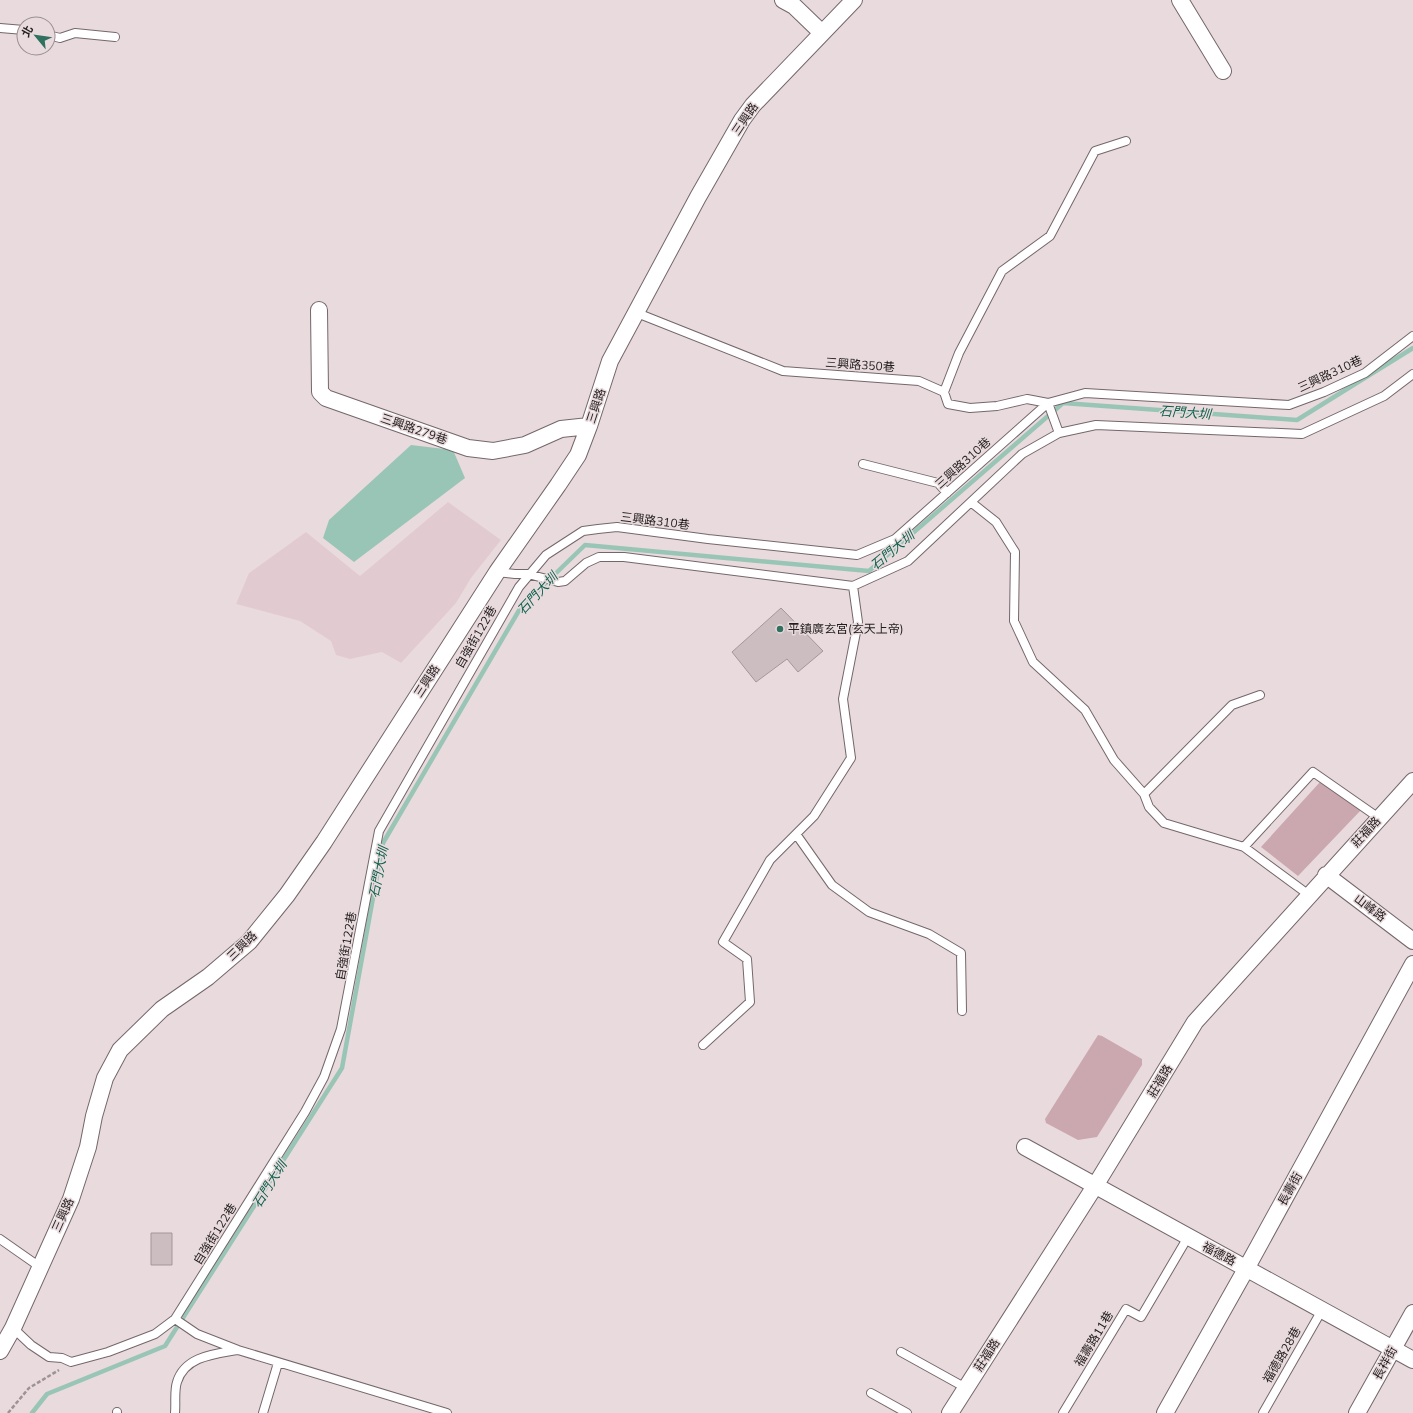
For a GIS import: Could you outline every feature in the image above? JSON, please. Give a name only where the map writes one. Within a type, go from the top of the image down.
[{"type":"street","points":[[783,0],[794,6],[822,33]]},
{"type":"street","name":"三興路","points":[[0,1351],[13,1328],[71,1199],[88,1147],[94,1116],[105,1078],[120,1050],[162,1009],[208,977],[249,942],[287,895],[328,835],[497,572],[578,455],[610,361],[698,197],[742,120],[753,105],[854,0]]},
{"type":"street","points":[[1180,0],[1223,71]]},
{"type":"street","name":"三興路279巷","points":[[319,310],[320,392],[326,398],[468,448],[493,451],[524,445],[561,429],[589,426]]},
{"type":"street","name":"莊福路","points":[[950,1413],[1095,1186],[1195,1022],[1326,875],[1413,782]]},
{"type":"street","name":"山峰路","points":[[1326,875],[1413,941]]},
{"type":"street","name":"長壽街","points":[[1165,1413],[1246,1269],[1413,964]]},
{"type":"street","name":"福德路","points":[[1025,1147],[1188,1238],[1413,1360]]},
{"type":"street","name":"長祥街","points":[[1357,1413],[1413,1313]]},
{"type":"lane","points":[[0,28],[16,29]]},
{"type":"lane","points":[[56,37],[60,38],[75,33],[116,37]]},
{"type":"lane","points":[[944,392],[959,353],[1002,271],[1050,236],[1095,151],[1126,141]]},
{"type":"lane","name":"三興路350巷","points":[[637,313],[783,371],[919,382],[944,392],[948,404],[970,408],[997,406],[1027,399],[1049,405]]},
{"type":"lane","name":"三興路310巷","points":[[530,574],[546,555],[583,531],[617,527],[708,539],[857,555],[896,539],[1049,405],[1085,393],[1289,405],[1324,392],[1365,373],[1413,336]]},
{"type":"lane","points":[[497,572],[530,574],[554,581],[565,581],[586,563],[599,557],[624,558],[853,586],[908,561],[972,503],[1022,454],[1058,430],[1096,425],[1302,434],[1384,396],[1413,374]]},
{"type":"lane","points":[[1049,405],[1058,430]]},
{"type":"lane","points":[[863,464],[938,483],[947,493]]},
{"type":"lane","points":[[972,503],[996,522],[1015,552],[1014,621],[1033,662],[1085,710],[1114,760],[1144,794],[1149,807],[1164,823],[1244,847],[1309,895]]},
{"type":"lane","name":"自強街122巷","points":[[179,1322],[306,1112],[324,1077],[341,1029],[379,831],[518,588],[530,574]]},
{"type":"lane","points":[[703,1045],[750,1002],[747,959],[723,942],[770,860],[814,816],[852,758],[843,699],[858,622],[853,586]]},
{"type":"lane","points":[[1144,794],[1232,705],[1260,695]]},
{"type":"lane","points":[[1244,847],[1313,772],[1379,818]]},
{"type":"lane","points":[[796,834],[832,885],[869,912],[929,934],[961,953],[962,1011]]},
{"type":"lane","name":"福壽路11巷","points":[[1063,1413],[1126,1310],[1141,1317],[1188,1238]]},
{"type":"lane","points":[[0,1239],[40,1267]]},
{"type":"lane","name":"福德路28巷","points":[[1263,1413],[1322,1310]]},
{"type":"lane","points":[[13,1328],[31,1345],[49,1357],[62,1358],[71,1362],[108,1352],[155,1334],[179,1322],[197,1334],[238,1350],[447,1413]]},
{"type":"lane","points":[[175,1413],[177,1381],[187,1366],[198,1358],[238,1350]]},
{"type":"lane","points":[[901,1352],[966,1388]]},
{"type":"lane","points":[[263,1413],[278,1363]]},
{"type":"lane","points":[[871,1393],[908,1413]]},
{"type":"path","points":[[8,1413],[29,1388],[71,1362]]},
{"type":"shaded area","points":[[411,445],[453,450],[465,478],[354,562],[323,538],[329,520]]},
{"type":"shaded area","points":[[448,502],[501,540],[471,578],[456,603],[401,663],[382,652],[350,659],[336,655],[331,641],[300,621],[236,604],[249,573],[306,532],[360,576]]},
{"type":"shaded area","points":[[1320,782],[1361,810],[1298,876],[1261,847]]},
{"type":"shaded area","points":[[1098,1035],[1142,1059],[1142,1065],[1097,1137],[1078,1140],[1046,1123],[1045,1119]]},
{"type":"building","name":"平鎮廣玄宮(玄天上帝)","points":[[781,608],[823,651],[798,672],[787,659],[756,682],[732,652]]},
{"type":"building","points":[[151,1233],[172,1233],[172,1265],[151,1265]]},
{"type":"waterway","name":"石門大圳","points":[[32,1413],[47,1394],[165,1346],[342,1068],[383,843],[521,607],[585,545],[869,571],[1063,403],[1297,420],[1413,348]]},
{"type":"place","name":"平鎮廣玄宮(玄天上帝)","points":[[780,629]]}]
